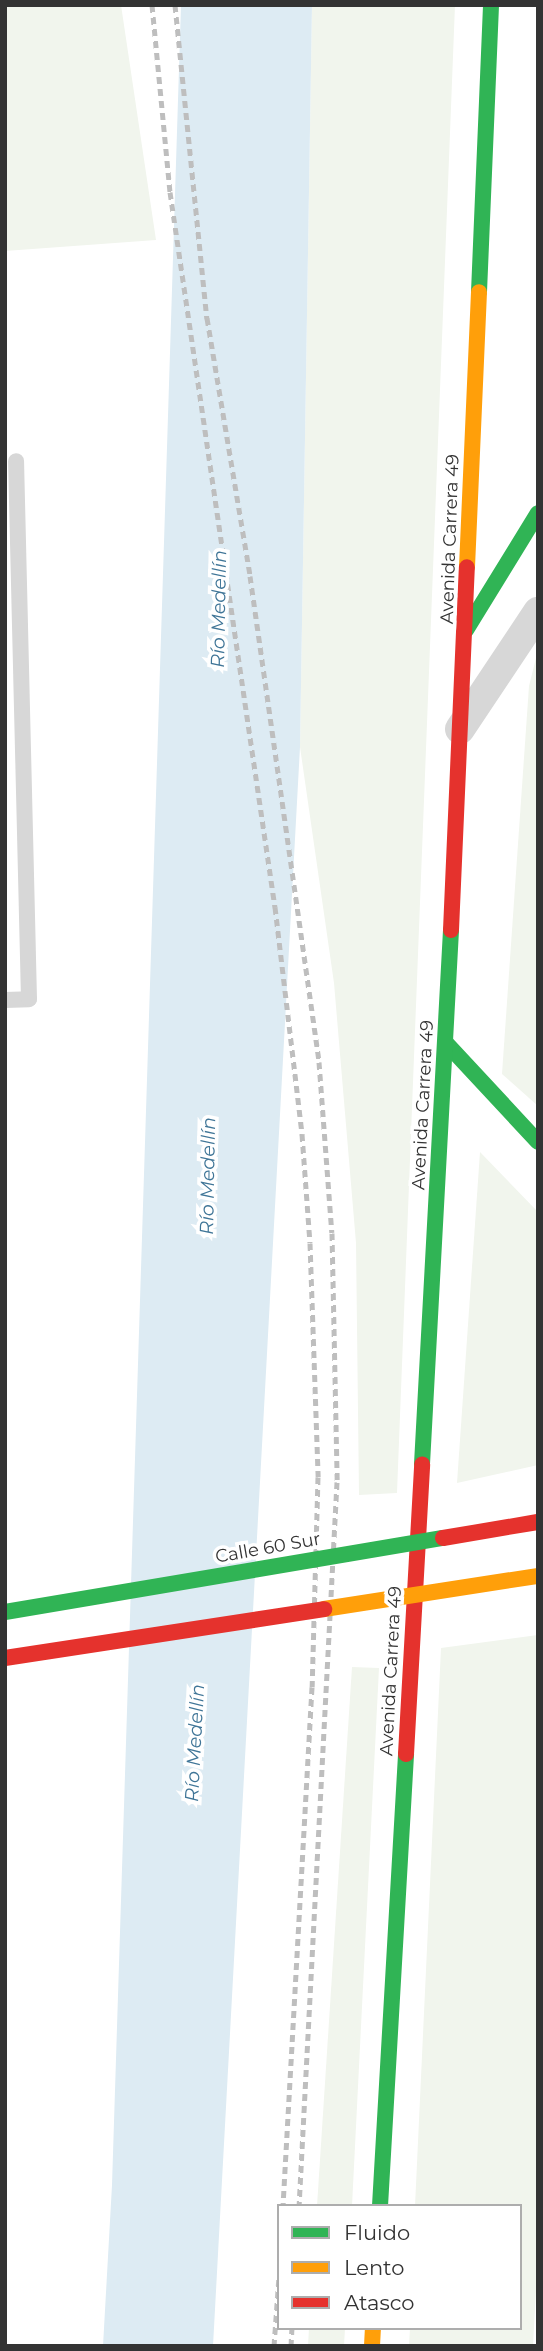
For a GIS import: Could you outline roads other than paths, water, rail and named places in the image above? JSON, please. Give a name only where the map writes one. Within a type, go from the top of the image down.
[{"type":"main road","name":"Avenida Carrera 49","points":[[380,2204],[446,1043],[491,5]]},
{"type":"main road","points":[[465,632],[538,513]]},
{"type":"main road","points":[[446,1043],[538,1142]]},
{"type":"main road","name":"Calle 60 Sur","points":[[5,1612],[538,1522]]},
{"type":"main road","points":[[5,1658],[538,1576]]},
{"type":"street","points":[[460,729],[538,612]]},
{"type":"lane","points":[[5,1000],[29,999],[16,461]]},
{"type":"water","name":"Río Medellín","points":[[181,5],[312,5],[300,747],[213,2346],[103,2346],[112,2185]]},
{"type":"railway","points":[[152,5],[170,192],[275,907],[302,1134],[310,1243],[318,1477],[312,1687],[283,2204]]},
{"type":"railway","points":[[175,5],[207,318],[250,576],[319,1062],[332,1233],[337,1482],[299,2204]]},
{"type":"railway","points":[[274,2346],[277,2305]]},
{"type":"railway","points":[[291,2346],[292,2330]]}]
